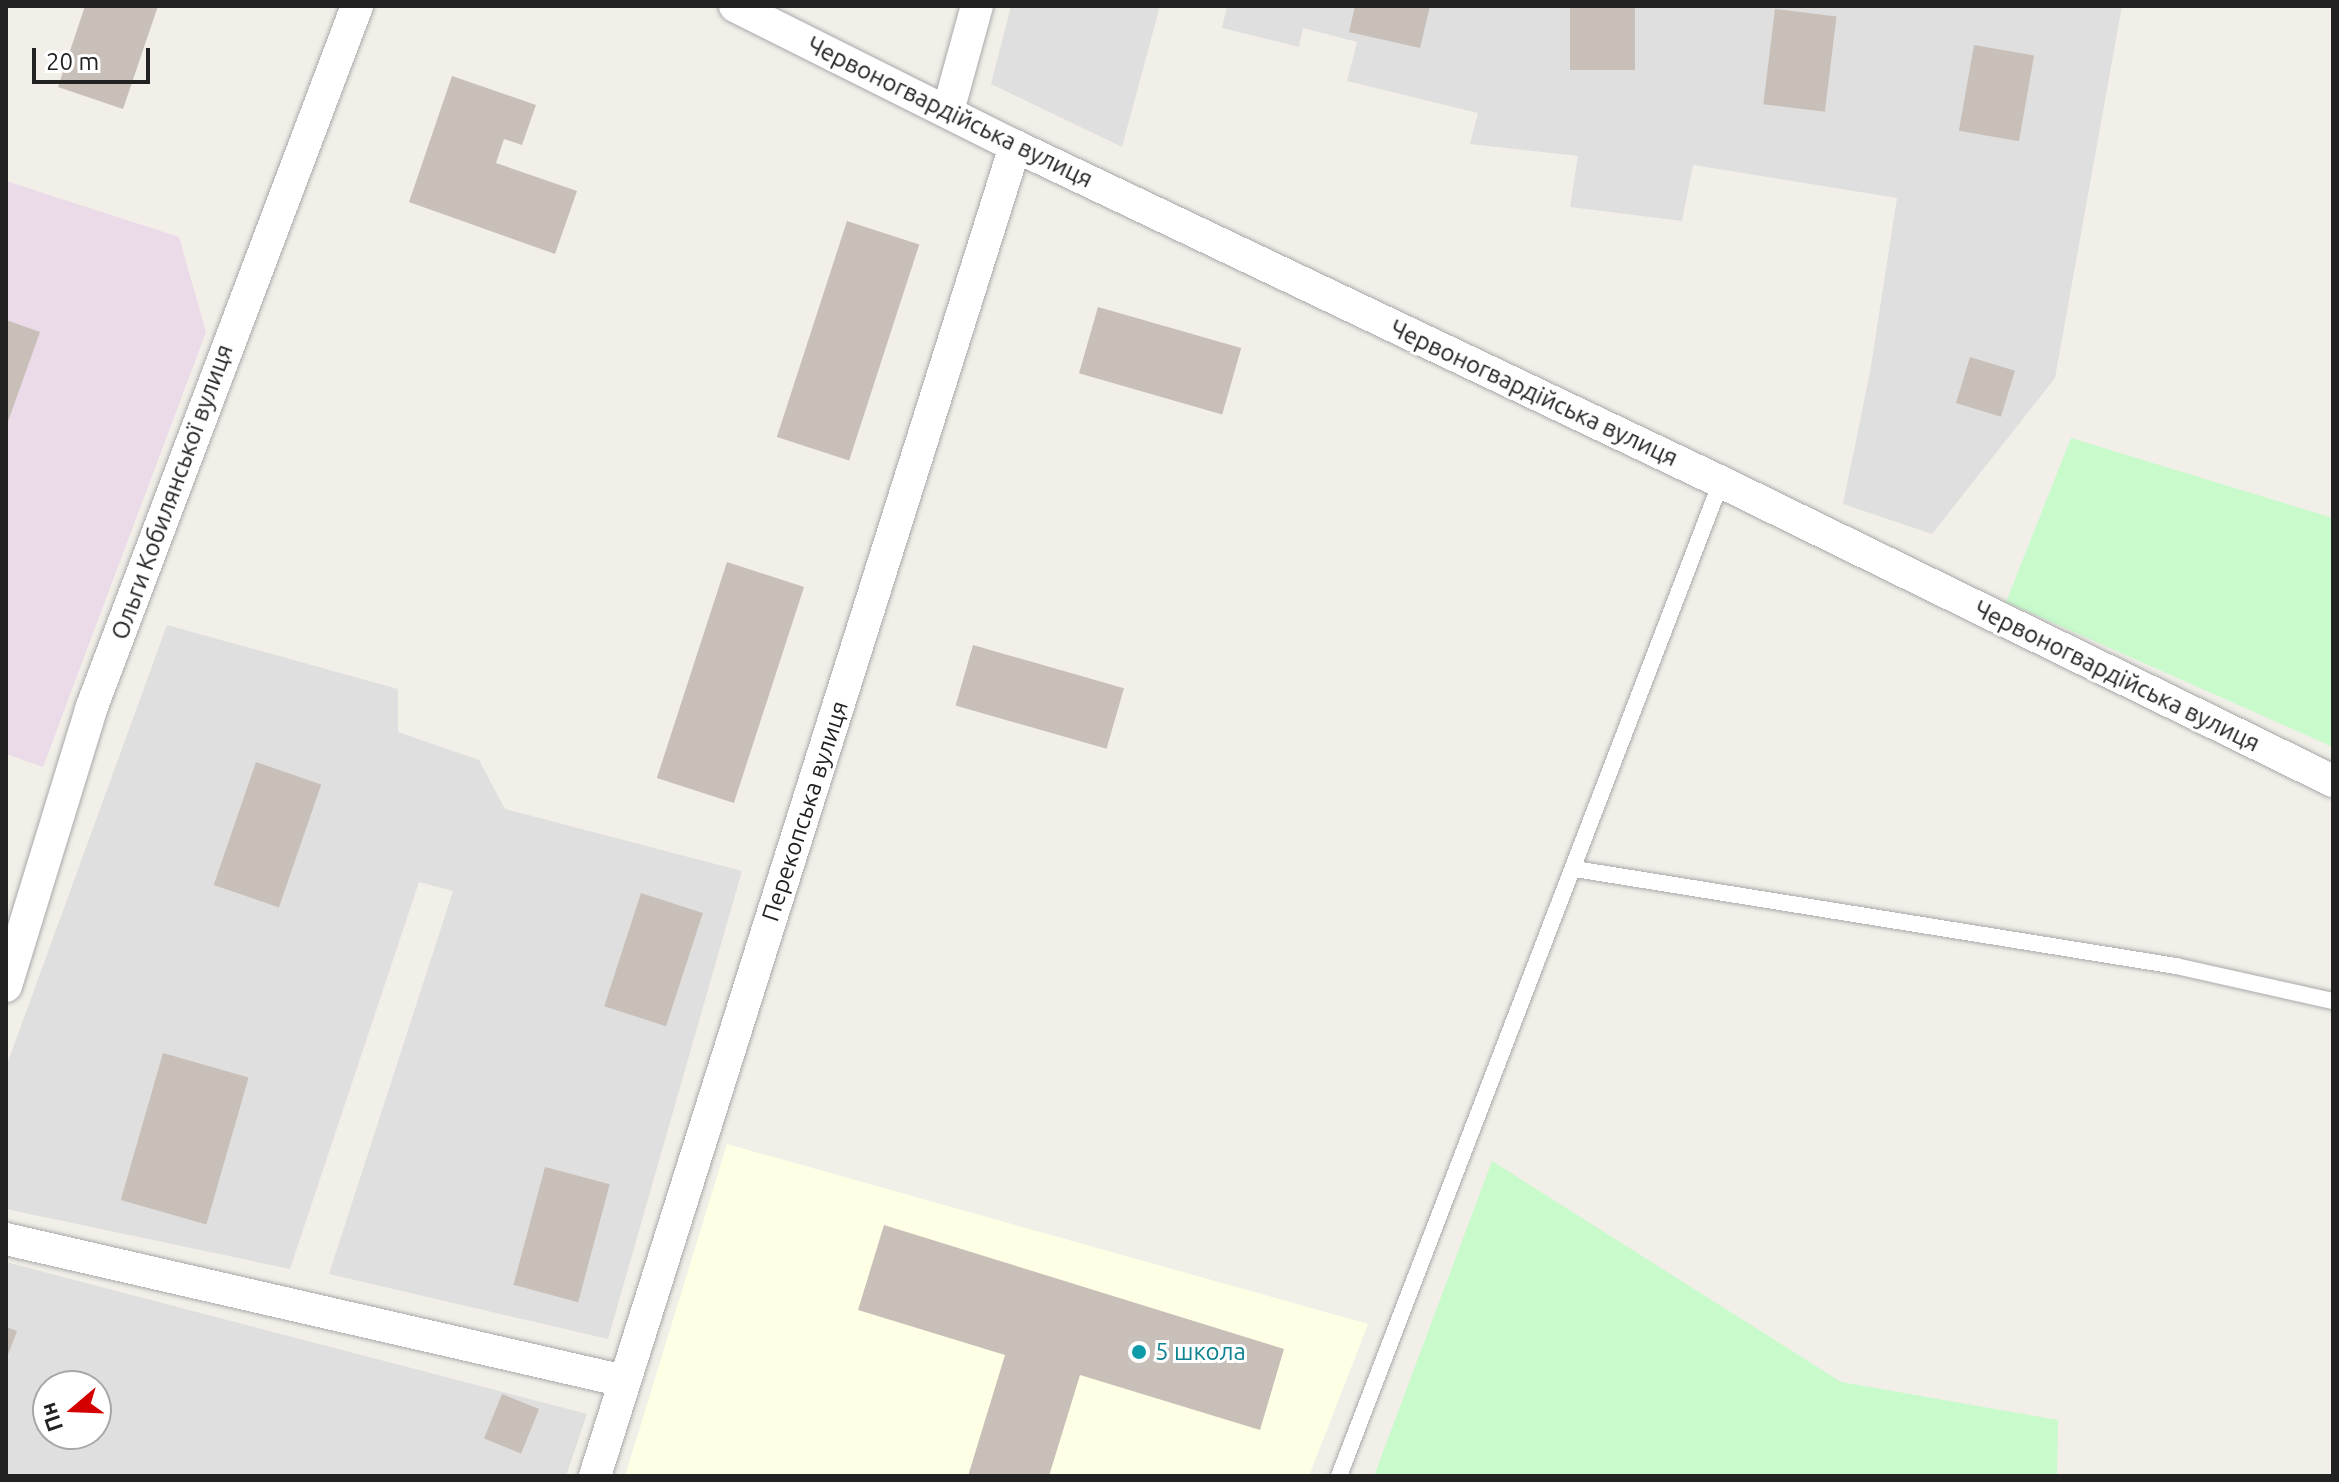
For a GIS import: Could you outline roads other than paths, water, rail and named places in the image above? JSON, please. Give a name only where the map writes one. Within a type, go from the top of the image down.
[{"type":"street","name":"Ольги Кобилянської вулиця","points":[[6,986],[91,709],[357,6]]},
{"type":"street","name":"Червоногвардійська вулиця","points":[[735,6],[1015,146],[1721,482],[2333,781]]},
{"type":"street","points":[[948,111],[977,6]]},
{"type":"street","name":"Перекопська вулиця","points":[[598,1473],[624,1381],[1015,146]]},
{"type":"street","points":[[6,1239],[624,1381]]},
{"type":"lane","points":[[1339,1476],[1575,869],[1721,482]]},
{"type":"lane","points":[[1575,869],[2176,966],[2333,1001]]},
{"type":"place","name":"5 школа","points":[[1139,1352]]}]
